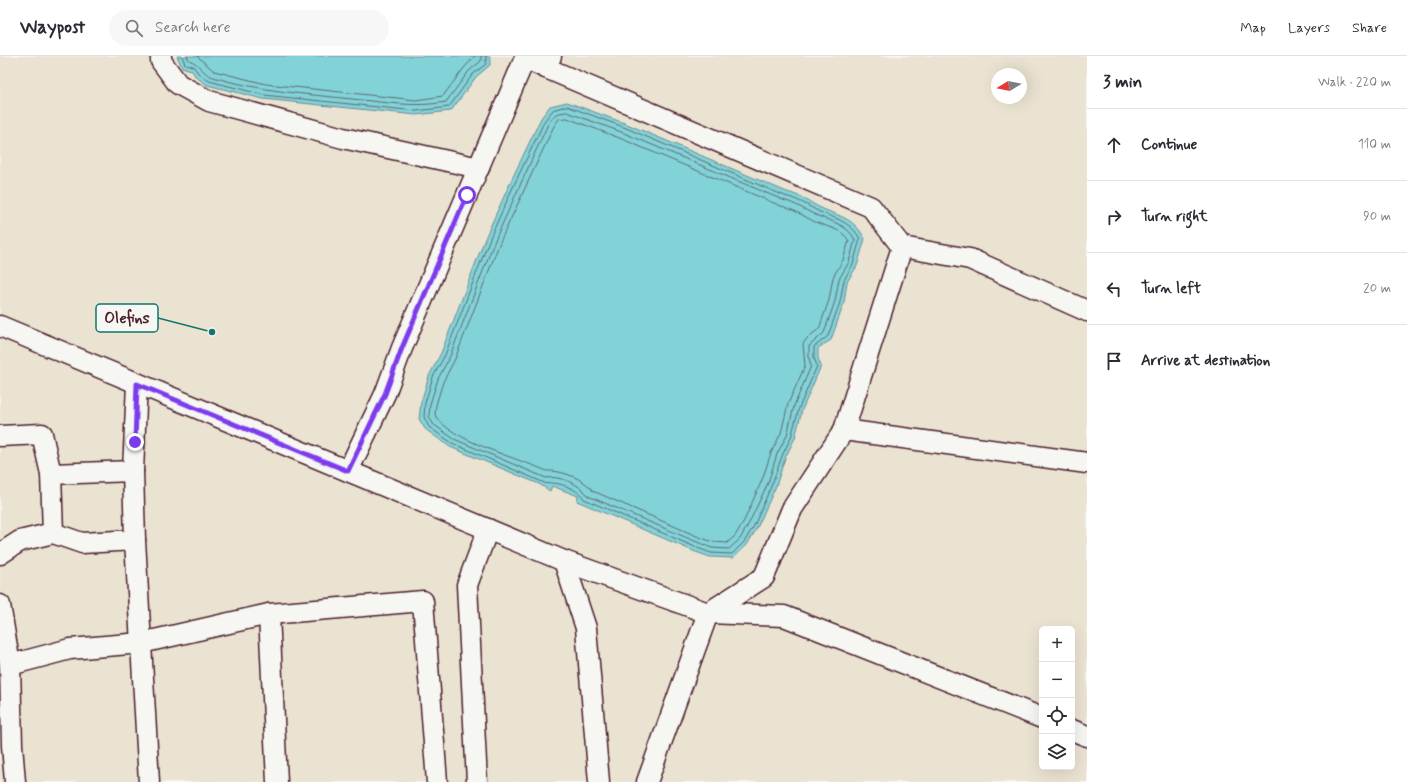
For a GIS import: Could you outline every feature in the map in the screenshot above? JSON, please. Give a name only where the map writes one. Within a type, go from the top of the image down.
[{"type":"lane","points":[[162,56],[161,61],[178,84],[209,101],[343,138],[479,168]]},
{"type":"lane","points":[[348,471],[385,394],[402,348],[525,58],[549,62],[871,207],[902,247],[970,259],[1087,311]]},
{"type":"lane","points":[[647,782],[708,613],[764,577],[792,509],[844,430],[902,247]]},
{"type":"lane","points":[[0,326],[564,561],[708,613],[784,616],[1039,717]]},
{"type":"lane","points":[[137,384],[133,472],[135,540],[149,782]]},
{"type":"lane","points":[[844,430],[1087,463]]},
{"type":"lane","points":[[0,436],[42,434],[51,474],[53,533]]},
{"type":"lane","points":[[51,474],[133,472]]},
{"type":"lane","points":[[477,782],[466,585],[488,529]]},
{"type":"lane","points":[[0,554],[20,541],[53,533],[82,543],[135,540]]},
{"type":"lane","points":[[564,561],[586,628],[599,782]]},
{"type":"lane","points":[[10,665],[70,649],[141,643],[269,614],[423,601],[437,782]]},
{"type":"lane","points":[[0,605],[10,665],[12,745],[15,782]]},
{"type":"lane","points":[[269,614],[277,782]]},
{"type":"lane","points":[[1075,731],[1087,736]]},
{"type":"shaded area","points":[[0,56],[1087,56],[1087,782],[0,782]]},
{"type":"water","points":[[177,56],[490,56],[490,65],[476,77],[451,111],[416,115],[263,99],[207,85],[196,77],[191,70],[182,67]]},
{"type":"water","points":[[567,102],[627,124],[792,193],[852,222],[865,239],[857,266],[847,282],[844,303],[831,340],[818,348],[818,358],[821,366],[802,410],[795,438],[785,458],[776,486],[757,528],[747,545],[733,558],[710,557],[693,551],[577,501],[578,496],[552,486],[550,491],[539,484],[450,447],[425,429],[419,419],[421,402],[429,376],[441,353],[486,236],[510,183],[541,118],[550,106]]},
{"type":"place","name":"Olefins","points":[[212,332]]},
{"type":"route","points":[[135,442],[137,384],[348,471],[385,394],[402,348],[467,195]]}]
